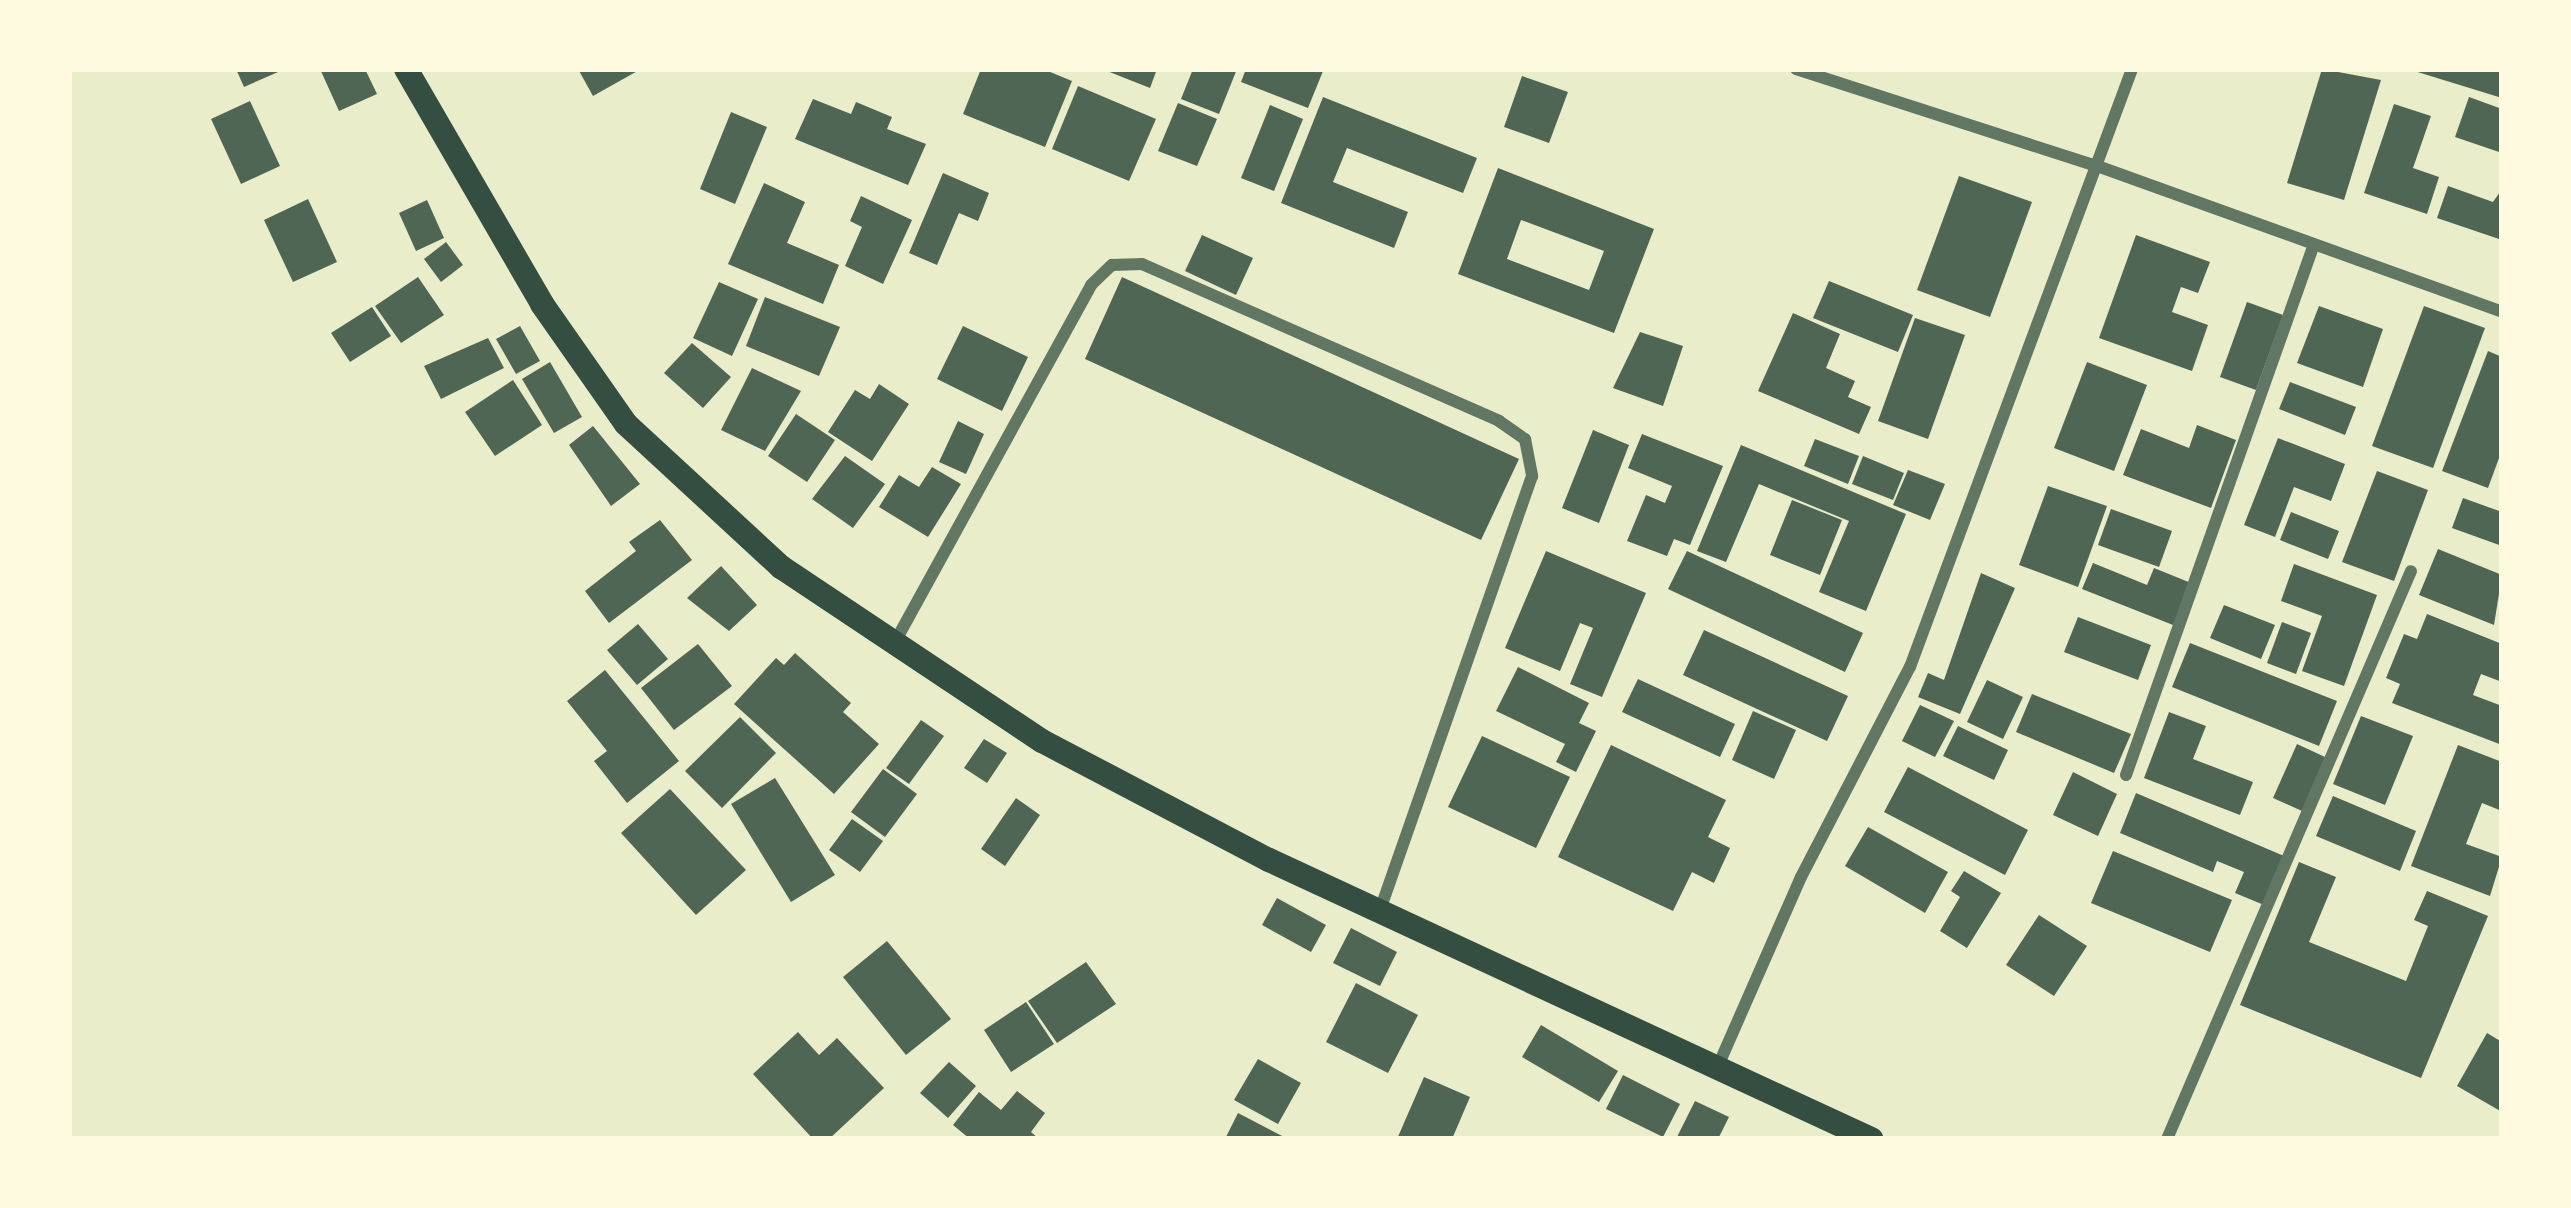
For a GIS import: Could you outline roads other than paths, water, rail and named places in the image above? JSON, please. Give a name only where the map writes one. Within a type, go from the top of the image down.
[{"type":"main road","points":[[406,69],[542,304],[626,424],[781,567],[1042,741],[1381,908],[1871,1139]]},
{"type":"street","points":[[1796,69],[2100,167],[2502,312]]},
{"type":"street","points":[[1718,1066],[1801,877],[1910,667],[2100,167],[2132,69]]},
{"type":"street","points":[[2126,775],[2314,244]]},
{"type":"street","points":[[894,645],[1091,285],[1112,266],[1142,264],[1499,421],[1525,439],[1532,476],[1381,908]]},
{"type":"street","points":[[2168,1139],[2411,571]]}]
